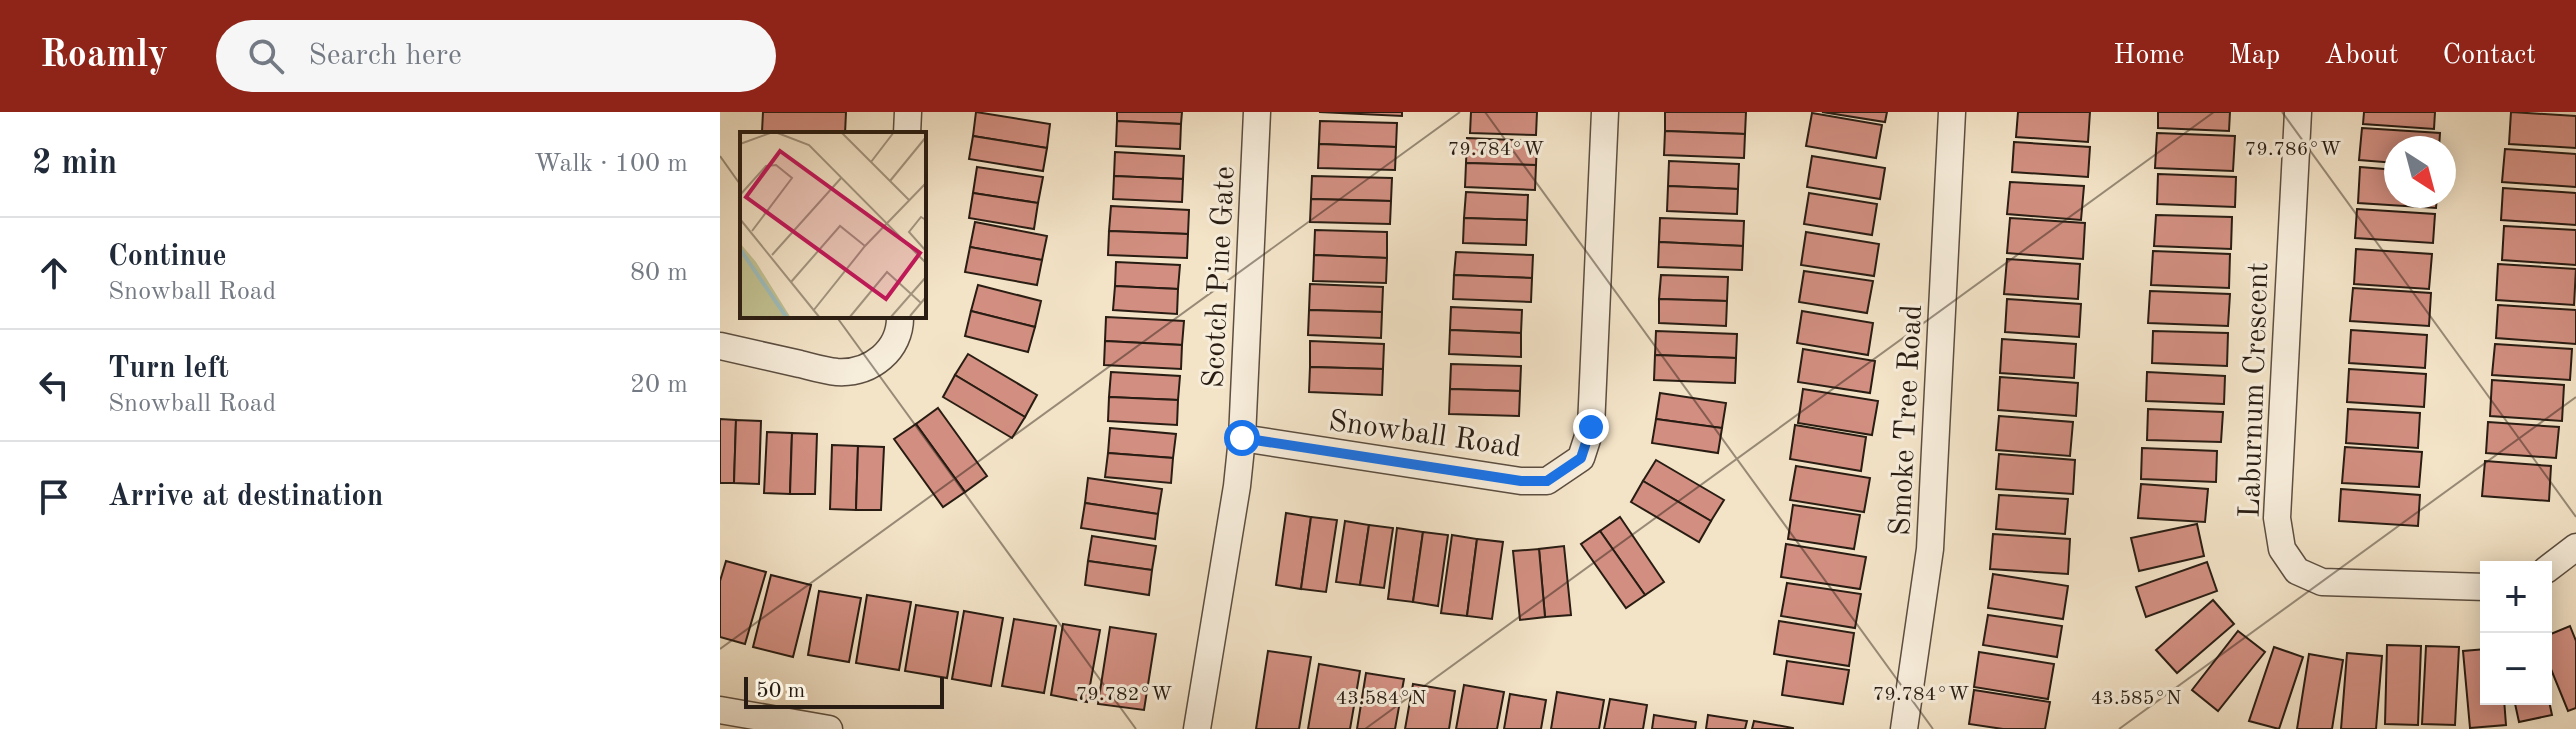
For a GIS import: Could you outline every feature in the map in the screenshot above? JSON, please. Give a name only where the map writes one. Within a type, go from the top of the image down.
[{"type":"street","points":[[907,132],[908,112]]},
{"type":"street","name":"Scotch Pine Gate","points":[[1197,729],[1242,438],[1257,112]]},
{"type":"street","name":"Snowball Road","points":[[1242,438],[1521,481],[1547,481],[1581,458],[1591,427],[1605,112]]},
{"type":"street","name":"Smoke Tree Road","points":[[1904,729],[1930,549],[1952,112]]},
{"type":"street","name":"Laburnum Crescent","points":[[2298,112],[2277,518],[2282,549],[2297,571],[2322,582],[2480,587]]},
{"type":"street","points":[[720,346],[826,370],[852,371],[876,362],[885,354],[899,333],[900,318]]},
{"type":"street","points":[[2552,565],[2576,547]]},
{"type":"street","points":[[720,710],[829,729]]},
{"type":"building","points":[[763,112],[846,112],[845,132],[762,132]]},
{"type":"building","points":[[976,112],[1050,124],[1047,148],[973,136]]},
{"type":"building","points":[[1117,112],[1182,112],[1181,124],[1117,121]]},
{"type":"building","points":[[1319,112],[1402,112],[1402,116]]},
{"type":"building","points":[[1471,112],[1537,112],[1536,135],[1470,133]]},
{"type":"building","points":[[1665,112],[1746,112],[1745,134],[1665,131]]},
{"type":"building","points":[[1822,112],[1887,112],[1885,122]]},
{"type":"building","points":[[2018,112],[2090,112],[2088,142],[2016,137]]},
{"type":"building","points":[[2158,112],[2230,112],[2229,131],[2158,128]]},
{"type":"building","points":[[2364,112],[2435,112],[2434,129],[2363,124]]},
{"type":"building","points":[[2511,112],[2576,116],[2576,148],[2509,144]]},
{"type":"building","points":[[1812,113],[1882,125],[1876,158],[1806,146]]},
{"type":"building","points":[[1117,121],[1181,124],[1180,149],[1116,146]]},
{"type":"building","points":[[1320,121],[1397,123],[1396,147],[1319,144]]},
{"type":"building","points":[[2362,128],[2440,133],[2440,136],[2384,136],[2384,162],[2359,160]]},
{"type":"building","points":[[1665,131],[1745,134],[1744,158],[1664,155]]},
{"type":"building","points":[[2157,133],[2235,136],[2233,171],[2155,168]]},
{"type":"building","points":[[973,136],[1047,148],[1043,171],[969,159]]},
{"type":"building","points":[[1467,138],[1537,141],[1536,165],[1466,163]]},
{"type":"building","points":[[2014,142],[2090,147],[2088,177],[2012,172]]},
{"type":"building","points":[[1319,144],[1396,147],[1395,170],[1318,168]]},
{"type":"building","points":[[2505,149],[2576,154],[2576,187],[2502,182]]},
{"type":"building","points":[[1115,152],[1184,156],[1183,179],[1114,176]]},
{"type":"building","points":[[1812,156],[1885,168],[1880,199],[1807,187]]},
{"type":"building","points":[[1669,161],[1739,164],[1738,189],[1668,186]]},
{"type":"building","points":[[1466,163],[1536,165],[1535,190],[1465,187]]},
{"type":"building","points":[[977,167],[1043,177],[1038,203],[973,193]]},
{"type":"building","points":[[2360,167],[2384,169],[2384,205],[2358,203]]},
{"type":"building","points":[[2158,174],[2236,177],[2235,207],[2157,204]]},
{"type":"building","points":[[1114,176],[1183,179],[1182,202],[1113,199]]},
{"type":"building","points":[[1312,176],[1392,178],[1391,201],[1311,199]]},
{"type":"building","points":[[2010,182],[2084,186],[2081,220],[2007,214]]},
{"type":"building","points":[[1668,186],[1738,189],[1737,214],[1667,211]]},
{"type":"building","points":[[2503,188],[2576,193],[2576,225],[2501,220]]},
{"type":"building","points":[[1466,192],[1528,195],[1527,220],[1464,218]]},
{"type":"building","points":[[973,193],[1038,203],[1034,229],[969,218]]},
{"type":"building","points":[[1809,193],[1877,204],[1872,235],[1804,224]]},
{"type":"building","points":[[1311,199],[1391,201],[1390,224],[1310,222]]},
{"type":"building","points":[[1111,206],[1189,210],[1188,234],[1109,231]]},
{"type":"building","points":[[2357,209],[2435,214],[2433,243],[2355,238]]},
{"type":"building","points":[[2156,215],[2232,217],[2231,249],[2154,246]]},
{"type":"building","points":[[1464,218],[1527,220],[1526,245],[1463,243]]},
{"type":"building","points":[[1660,218],[1744,221],[1743,246],[1659,242]]},
{"type":"building","points":[[2010,218],[2085,223],[2083,259],[2007,253]]},
{"type":"building","points":[[975,222],[1047,236],[1042,260],[970,247]]},
{"type":"building","points":[[2504,226],[2576,230],[2576,265],[2502,260]]},
{"type":"building","points":[[1315,230],[1387,232],[1387,258],[1314,255]]},
{"type":"building","points":[[1109,231],[1188,234],[1187,258],[1108,255]]},
{"type":"building","points":[[1806,232],[1879,244],[1874,276],[1801,265]]},
{"type":"building","points":[[1659,242],[1743,246],[1742,270],[1658,267]]},
{"type":"building","points":[[970,247],[1042,260],[1037,285],[965,272]]},
{"type":"building","points":[[2356,249],[2432,254],[2429,289],[2354,284]]},
{"type":"building","points":[[2153,251],[2230,254],[2229,288],[2151,285]]},
{"type":"building","points":[[1456,252],[1533,255],[1532,278],[1454,275]]},
{"type":"building","points":[[1314,255],[1387,258],[1386,283],[1313,281]]},
{"type":"building","points":[[2007,259],[2080,264],[2078,299],[2004,294]]},
{"type":"building","points":[[1116,262],[1180,265],[1178,289],[1115,286]]},
{"type":"building","points":[[2498,264],[2576,269],[2574,305],[2496,300]]},
{"type":"building","points":[[1804,271],[1873,281],[1867,313],[1799,302]]},
{"type":"building","points":[[1454,275],[1532,278],[1531,302],[1453,299]]},
{"type":"building","points":[[1661,275],[1728,277],[1727,301],[1659,299]]},
{"type":"building","points":[[1310,284],[1383,287],[1382,312],[1309,310]]},
{"type":"building","points":[[978,285],[1041,301],[1035,327],[971,311]]},
{"type":"building","points":[[1115,286],[1178,289],[1177,314],[1113,310]]},
{"type":"building","points":[[2353,288],[2431,293],[2429,326],[2350,321]]},
{"type":"building","points":[[2150,291],[2230,294],[2228,326],[2148,323]]},
{"type":"building","points":[[1659,299],[1727,301],[1726,326],[1659,323]]},
{"type":"building","points":[[2007,299],[2081,304],[2079,337],[2005,332]]},
{"type":"building","points":[[2498,305],[2576,310],[2576,344],[2496,338]]},
{"type":"building","points":[[1451,307],[1522,310],[1521,333],[1450,330]]},
{"type":"building","points":[[1309,310],[1382,312],[1381,338],[1308,335]]},
{"type":"building","points":[[971,311],[1035,327],[1028,352],[965,336]]},
{"type":"building","points":[[1802,311],[1873,323],[1868,355],[1797,343]]},
{"type":"building","points":[[1106,317],[1184,321],[1182,345],[1105,341]]},
{"type":"building","points":[[1450,330],[1521,333],[1521,357],[1449,354]]},
{"type":"building","points":[[2351,330],[2427,335],[2425,368],[2349,363]]},
{"type":"building","points":[[1656,331],[1737,334],[1736,358],[1655,355]]},
{"type":"building","points":[[2153,331],[2228,333],[2227,366],[2152,363]]},
{"type":"building","points":[[2002,339],[2076,344],[2074,378],[2000,373]]},
{"type":"building","points":[[1105,341],[1182,345],[1181,369],[1104,365]]},
{"type":"building","points":[[1310,341],[1384,344],[1383,369],[1310,367]]},
{"type":"building","points":[[2495,344],[2572,349],[2570,380],[2492,375]]},
{"type":"building","points":[[1803,349],[1875,361],[1870,393],[1798,382]]},
{"type":"building","points":[[968,354],[1037,395],[1025,417],[955,375]]},
{"type":"building","points":[[1655,355],[1736,358],[1735,383],[1654,380]]},
{"type":"building","points":[[1451,364],[1521,366],[1520,391],[1450,389]]},
{"type":"building","points":[[1310,367],[1383,369],[1382,395],[1309,392]]},
{"type":"building","points":[[2349,369],[2426,374],[2424,407],[2347,402]]},
{"type":"building","points":[[1111,372],[1180,376],[1178,400],[1109,397]]},
{"type":"building","points":[[2147,372],[2225,376],[2224,404],[2146,401]]},
{"type":"building","points":[[955,375],[1025,417],[1012,438],[943,397]]},
{"type":"building","points":[[2000,377],[2078,383],[2076,416],[1998,410]]},
{"type":"building","points":[[2492,380],[2564,385],[2562,421],[2490,416]]},
{"type":"building","points":[[1450,389],[1520,391],[1519,416],[1449,414]]},
{"type":"building","points":[[1803,389],[1878,401],[1872,435],[1798,423]]},
{"type":"building","points":[[1660,393],[1726,403],[1722,428],[1656,419]]},
{"type":"building","points":[[1109,397],[1178,400],[1177,425],[1108,421]]},
{"type":"building","points":[[938,408],[987,476],[965,492],[916,424]]},
{"type":"building","points":[[2148,409],[2223,412],[2221,442],[2147,440]]},
{"type":"building","points":[[2348,409],[2420,413],[2418,448],[2346,443]]},
{"type":"building","points":[[1999,416],[2073,422],[2070,456],[1996,450]]},
{"type":"building","points":[[720,419],[736,420],[734,483],[720,483]]},
{"type":"building","points":[[1656,419],[1722,428],[1718,453],[1652,443]]},
{"type":"building","points":[[736,420],[761,421],[759,484],[734,483]]},
{"type":"building","points":[[2488,422],[2559,427],[2556,458],[2486,453]]},
{"type":"building","points":[[916,424],[965,492],[943,507],[894,439]]},
{"type":"building","points":[[1795,425],[1866,437],[1861,471],[1790,459]]},
{"type":"building","points":[[1110,428],[1176,434],[1173,458],[1108,453]]},
{"type":"building","points":[[767,432],[792,433],[790,494],[764,493]]},
{"type":"building","points":[[792,433],[817,434],[815,494],[790,494]]},
{"type":"building","points":[[832,445],[858,446],[856,510],[830,509]]},
{"type":"building","points":[[858,446],[884,447],[881,510],[856,510]]},
{"type":"building","points":[[2345,447],[2422,452],[2419,487],[2342,483]]},
{"type":"building","points":[[2142,448],[2217,451],[2216,482],[2141,479]]},
{"type":"building","points":[[1108,453],[1173,458],[1171,483],[1105,477]]},
{"type":"building","points":[[1999,454],[2075,460],[2073,494],[1996,489]]},
{"type":"building","points":[[1656,460],[1724,500],[1711,521],[1643,481]]},
{"type":"building","points":[[2485,461],[2551,466],[2549,501],[2482,496]]},
{"type":"building","points":[[1796,466],[1870,478],[1864,512],[1790,500]]},
{"type":"building","points":[[1088,478],[1162,489],[1158,514],[1085,503]]},
{"type":"building","points":[[1643,481],[1711,521],[1699,542],[1631,502]]},
{"type":"building","points":[[2141,484],[2208,489],[2205,522],[2138,518]]},
{"type":"building","points":[[2341,489],[2420,495],[2418,526],[2339,521]]},
{"type":"building","points":[[1999,495],[2068,499],[2065,534],[1996,529]]},
{"type":"building","points":[[1085,503],[1158,514],[1155,539],[1081,528]]},
{"type":"building","points":[[1793,505],[1860,515],[1854,549],[1788,539]]},
{"type":"building","points":[[1286,513],[1311,517],[1301,589],[1276,585]]},
{"type":"building","points":[[1311,517],[1337,520],[1326,592],[1301,589]]},
{"type":"building","points":[[1620,517],[1664,582],[1645,595],[1600,531]]},
{"type":"building","points":[[1345,521],[1369,525],[1360,585],[1336,582]]},
{"type":"building","points":[[2197,524],[2204,556],[2139,571],[2131,538]]},
{"type":"building","points":[[1369,525],[1393,528],[1384,588],[1360,585]]},
{"type":"building","points":[[1397,528],[1423,532],[1413,602],[1388,599]]},
{"type":"building","points":[[1600,531],[1645,595],[1626,608],[1581,544]]},
{"type":"building","points":[[1423,532],[1448,535],[1438,606],[1413,602]]},
{"type":"building","points":[[1993,534],[2070,539],[2068,574],[1990,569]]},
{"type":"building","points":[[1452,535],[1477,539],[1467,616],[1441,613]]},
{"type":"building","points":[[1092,536],[1156,546],[1152,570],[1088,561]]},
{"type":"building","points":[[1477,539],[1503,542],[1492,619],[1467,616]]},
{"type":"building","points":[[1786,544],[1866,557],[1860,589],[1781,577]]},
{"type":"building","points":[[1564,546],[1571,615],[1545,617],[1539,549]]},
{"type":"building","points":[[1539,549],[1545,617],[1520,620],[1513,551]]},
{"type":"building","points":[[726,561],[766,572],[745,644],[720,637],[720,581]]},
{"type":"building","points":[[1088,561],[1152,570],[1149,595],[1085,585]]},
{"type":"building","points":[[2207,562],[2217,591],[2146,617],[2136,587]]},
{"type":"building","points":[[1993,574],[2068,586],[2063,619],[1988,608]]},
{"type":"building","points":[[771,575],[811,585],[793,657],[753,647]]},
{"type":"building","points":[[1787,583],[1861,594],[1855,628],[1781,616]]},
{"type":"building","points":[[819,591],[861,598],[849,662],[808,655]]},
{"type":"building","points":[[867,595],[911,602],[899,670],[856,663]]},
{"type":"building","points":[[2213,600],[2234,624],[2177,673],[2156,650]]},
{"type":"building","points":[[916,605],[958,612],[947,678],[905,671]]},
{"type":"building","points":[[964,611],[1003,618],[991,686],[952,679]]},
{"type":"building","points":[[1988,615],[2062,626],[2057,657],[1983,645]]},
{"type":"building","points":[[1014,619],[1056,626],[1044,693],[1002,686]]},
{"type":"building","points":[[1779,621],[1854,633],[1849,666],[1774,654]]},
{"type":"building","points":[[1063,624],[1100,630],[1087,702],[1051,695]]},
{"type":"building","points":[[2570,626],[2576,641],[2576,708],[2568,711],[2552,672],[2552,634]]},
{"type":"building","points":[[1110,627],[1156,634],[1144,710],[1098,704]]},
{"type":"building","points":[[2238,631],[2265,652],[2218,711],[2192,690]]},
{"type":"building","points":[[2387,645],[2421,646],[2418,725],[2385,724]]},
{"type":"building","points":[[2426,646],[2459,647],[2455,725],[2422,724]]},
{"type":"building","points":[[2274,647],[2303,657],[2279,729],[2249,721]]},
{"type":"building","points":[[2480,650],[2480,705],[2504,705],[2506,725],[2470,728],[2463,651]]},
{"type":"building","points":[[1268,651],[1311,657],[1299,729],[1256,729]]},
{"type":"building","points":[[1979,652],[2054,664],[2048,699],[1974,687]]},
{"type":"building","points":[[2347,653],[2382,656],[2376,729],[2341,729]]},
{"type":"building","points":[[2309,654],[2343,660],[2332,729],[2297,729]]},
{"type":"building","points":[[1787,661],[1849,670],[1843,704],[1782,695]]},
{"type":"building","points":[[1319,664],[1360,671],[1350,729],[1308,729]]},
{"type":"building","points":[[1366,673],[1404,679],[1395,729],[1357,729]]},
{"type":"building","points":[[1413,684],[1455,691],[1449,729],[1405,729]]},
{"type":"building","points":[[1464,685],[1504,692],[1497,729],[1456,729]]},
{"type":"building","points":[[1974,690],[2050,702],[2045,729],[2003,729],[1969,724]]},
{"type":"building","points":[[1557,692],[1604,700],[1599,729],[1551,729]]},
{"type":"building","points":[[1510,694],[1546,700],[1541,729],[1504,729]]},
{"type":"building","points":[[1610,699],[1647,705],[1643,729],[1604,729]]},
{"type":"building","points":[[2515,705],[2550,705],[2552,715],[2519,722]]},
{"type":"building","points":[[1654,715],[1696,722],[1695,729],[1652,729]]},
{"type":"building","points":[[1708,715],[1747,721],[1745,729],[1706,729]]},
{"type":"building","points":[[1754,721],[1793,728],[1793,729],[1752,729]]},
{"type":"route","points":[[1242,438],[1521,481],[1547,481],[1581,458],[1591,427]]}]
